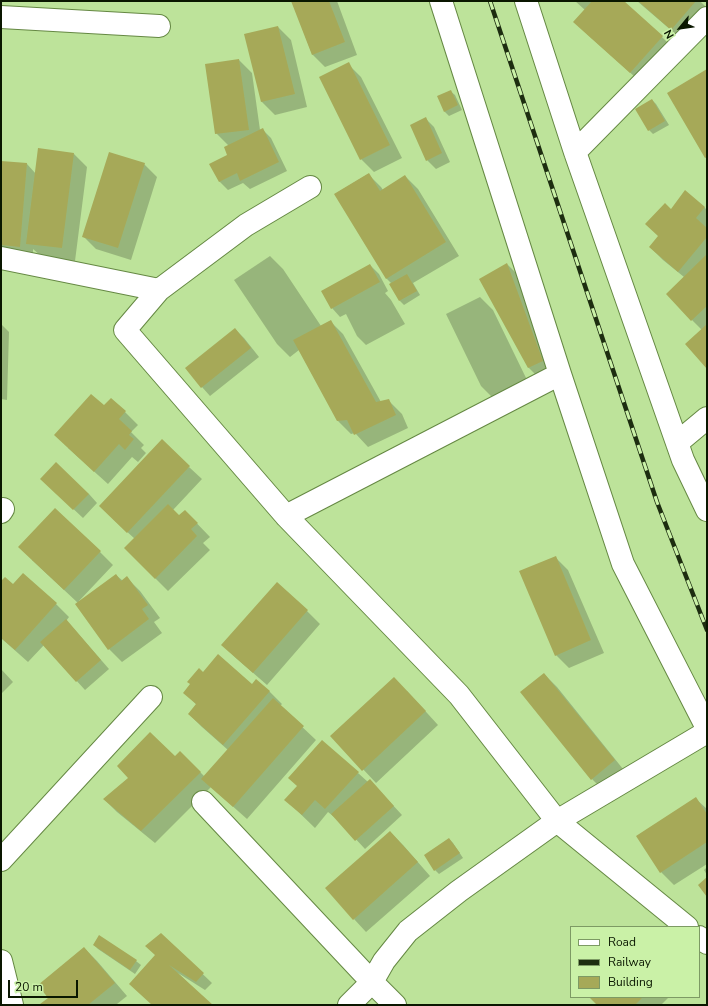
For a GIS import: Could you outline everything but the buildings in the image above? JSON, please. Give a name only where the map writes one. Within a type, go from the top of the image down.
[{"type":"street","points":[[526,1],[575,152],[683,460],[707,510]]},
{"type":"street","points":[[445,3],[560,374],[623,564],[707,728]]},
{"type":"street","points":[[1,17],[159,26]]},
{"type":"street","points":[[575,152],[707,18]]},
{"type":"street","points":[[310,187],[246,225],[159,290],[125,330],[286,516],[459,695],[557,821],[686,926]]},
{"type":"street","points":[[1,258],[159,290]]},
{"type":"street","points":[[286,516],[560,374]]},
{"type":"street","points":[[677,443],[707,418]]},
{"type":"street","points":[[1,860],[151,697]]},
{"type":"street","points":[[349,1005],[372,982],[384,961],[408,931],[459,891],[557,821],[707,732]]},
{"type":"street","points":[[203,802],[395,1005]]},
{"type":"street","points":[[1,961],[12,1005]]},
{"type":"railway","points":[[490,1],[657,502],[707,630]]}]
